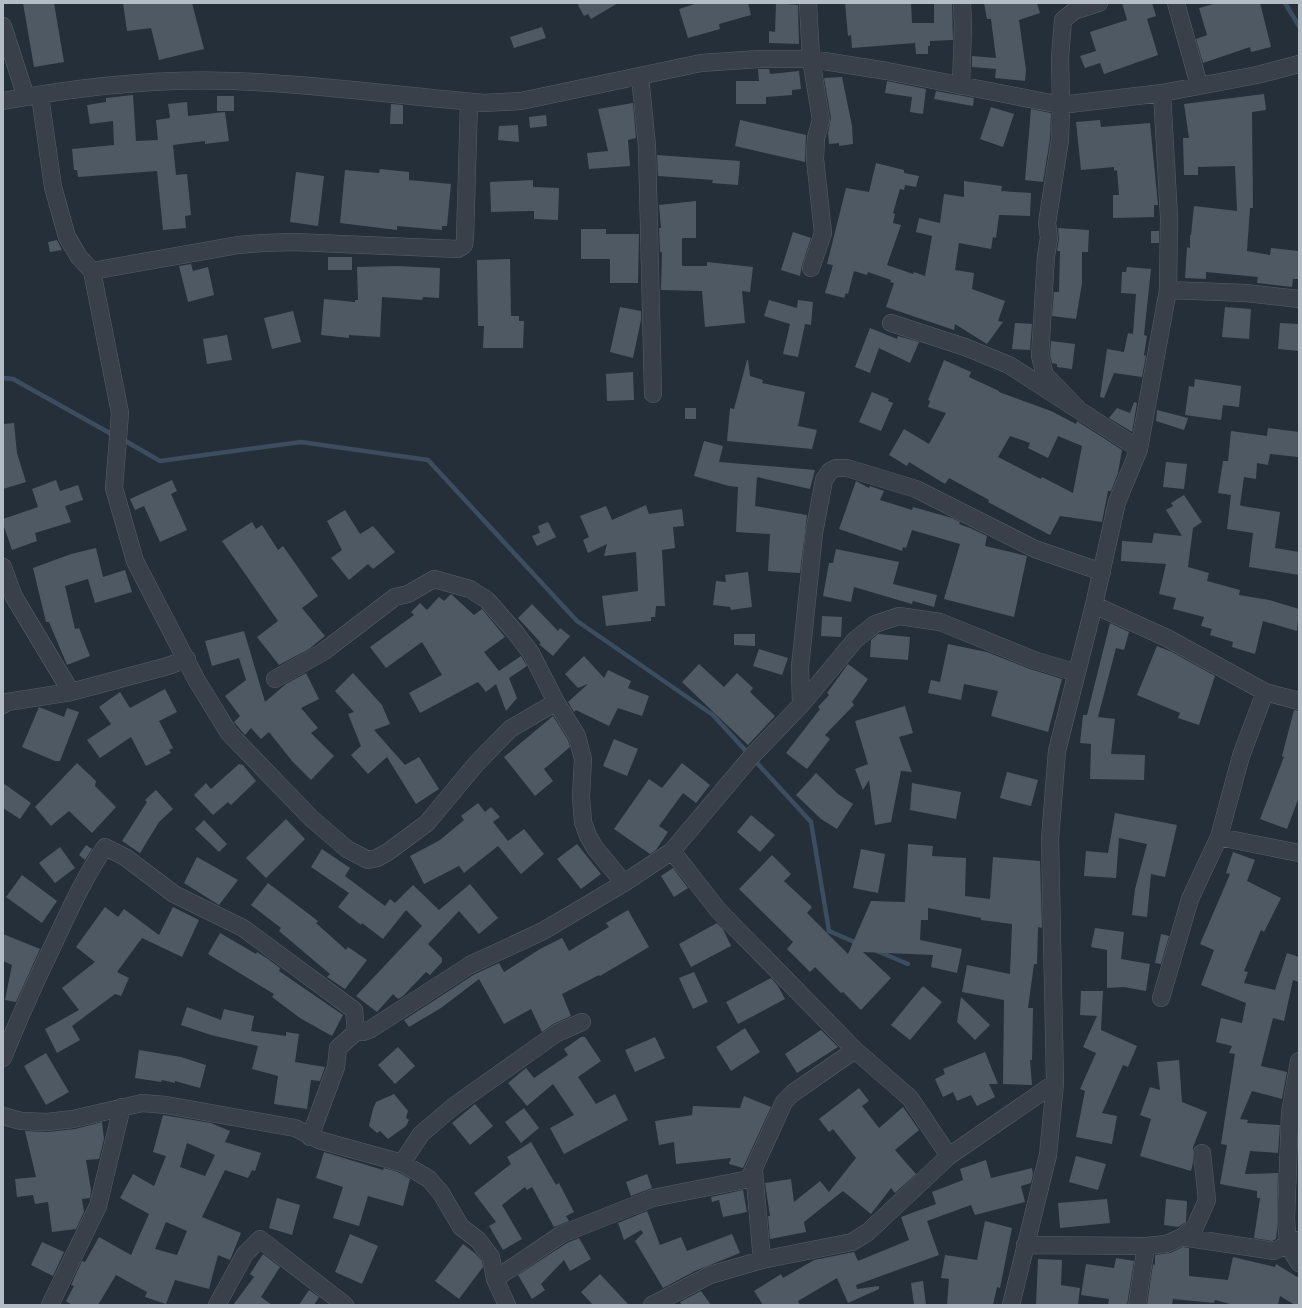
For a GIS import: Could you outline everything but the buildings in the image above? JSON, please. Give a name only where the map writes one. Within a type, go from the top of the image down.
[{"type":"street","points":[[808,3],[811,58],[820,120],[816,138],[815,159],[823,233],[811,268]]},
{"type":"street","points":[[961,86],[963,26],[962,3]]},
{"type":"street","points":[[1078,409],[1045,375],[1040,356],[1045,264],[1049,238],[1047,222],[1055,181],[1062,105],[1060,57],[1063,20],[1074,11],[1099,3]]},
{"type":"street","points":[[1176,3],[1199,85]]},
{"type":"street","points":[[3,26],[33,97],[66,237],[79,257],[92,271],[120,413],[114,488],[135,561],[154,600],[187,659],[196,681],[229,733],[311,818],[347,849],[368,860],[377,858],[388,852],[427,823],[496,742],[510,729],[556,702]]},
{"type":"street","points":[[3,101],[77,90],[174,81],[235,81],[484,103],[521,100],[701,63],[759,59],[811,58],[1062,105],[1162,93],[1294,66]]},
{"type":"street","points":[[640,76],[647,146],[653,394]]},
{"type":"street","points":[[1011,1305],[1048,1155],[1055,1083],[1050,838],[1056,751],[1094,605],[1117,502],[1140,449],[1168,290],[1169,217],[1162,93]]},
{"type":"street","points":[[92,271],[231,246],[263,243],[294,242],[448,250],[458,249],[464,245],[465,239],[469,102]]},
{"type":"street","points":[[1168,290],[1246,293],[1299,299]]},
{"type":"street","points":[[891,323],[965,348],[1009,365],[1140,449]]},
{"type":"street","points":[[801,705],[800,667],[814,533],[824,480],[830,471],[836,468],[847,468],[916,489],[1035,549],[1102,572]]},
{"type":"street","points":[[3,569],[14,597],[71,692]]},
{"type":"street","points":[[275,679],[323,652],[395,597],[408,594],[434,579],[470,589],[487,600],[531,653],[556,702],[577,736],[583,759],[581,797],[583,822],[588,836],[595,848],[624,883]]},
{"type":"street","points":[[1094,605],[1167,638],[1266,692],[1299,700]]},
{"type":"street","points":[[310,1137],[336,1067],[338,1048],[356,1032],[371,1030],[470,965],[543,931],[624,883],[672,851],[751,757],[801,705],[855,640],[875,624],[899,616],[940,622],[1034,660],[1077,673]]},
{"type":"street","points":[[3,705],[7,702],[71,692],[168,666],[187,659]]},
{"type":"street","points":[[1161,998],[1190,899],[1219,837],[1241,756],[1266,692]]},
{"type":"street","points":[[1219,837],[1299,852]]},
{"type":"street","points":[[3,1058],[20,1013],[70,908],[93,865],[105,847],[125,857],[174,894],[243,928],[354,1010],[356,1032]]},
{"type":"street","points":[[672,851],[718,910],[855,1050],[910,1098],[948,1156]]},
{"type":"street","points":[[402,1162],[421,1134],[454,1106],[557,1034],[582,1022]]},
{"type":"street","points":[[495,1279],[562,1234],[653,1198],[749,1179],[754,1171],[784,1102],[793,1093],[855,1050]]},
{"type":"street","points":[[1299,1061],[1290,1113],[1286,1220],[1294,1242],[1299,1263]]},
{"type":"street","points":[[652,1305],[710,1275],[762,1260],[852,1242],[868,1232],[948,1156],[1055,1083]]},
{"type":"street","points":[[3,1116],[21,1121],[47,1122],[73,1119],[142,1103],[166,1105],[296,1128],[303,1131],[310,1137],[402,1162],[429,1179],[441,1193],[461,1227],[478,1240],[491,1258],[495,1279],[507,1305]]},
{"type":"street","points":[[50,1305],[98,1206],[122,1107]]},
{"type":"street","points":[[1025,1245],[1146,1246],[1166,1244],[1182,1237],[1195,1227],[1207,1200],[1202,1153]]},
{"type":"street","points":[[754,1171],[762,1260]]},
{"type":"street","points":[[1182,1237],[1274,1251],[1294,1242]]},
{"type":"street","points":[[217,1305],[245,1254],[260,1239],[345,1305]]},
{"type":"street","points":[[1137,1305],[1146,1246]]},
{"type":"waterway","points":[[1285,3],[1299,26]]},
{"type":"waterway","points":[[3,378],[13,379],[115,436]]},
{"type":"waterway","points":[[122,439],[160,461],[301,442],[428,460],[577,621],[713,715],[811,822],[829,931],[859,944]]},
{"type":"waterway","points":[[877,951],[908,964]]}]
